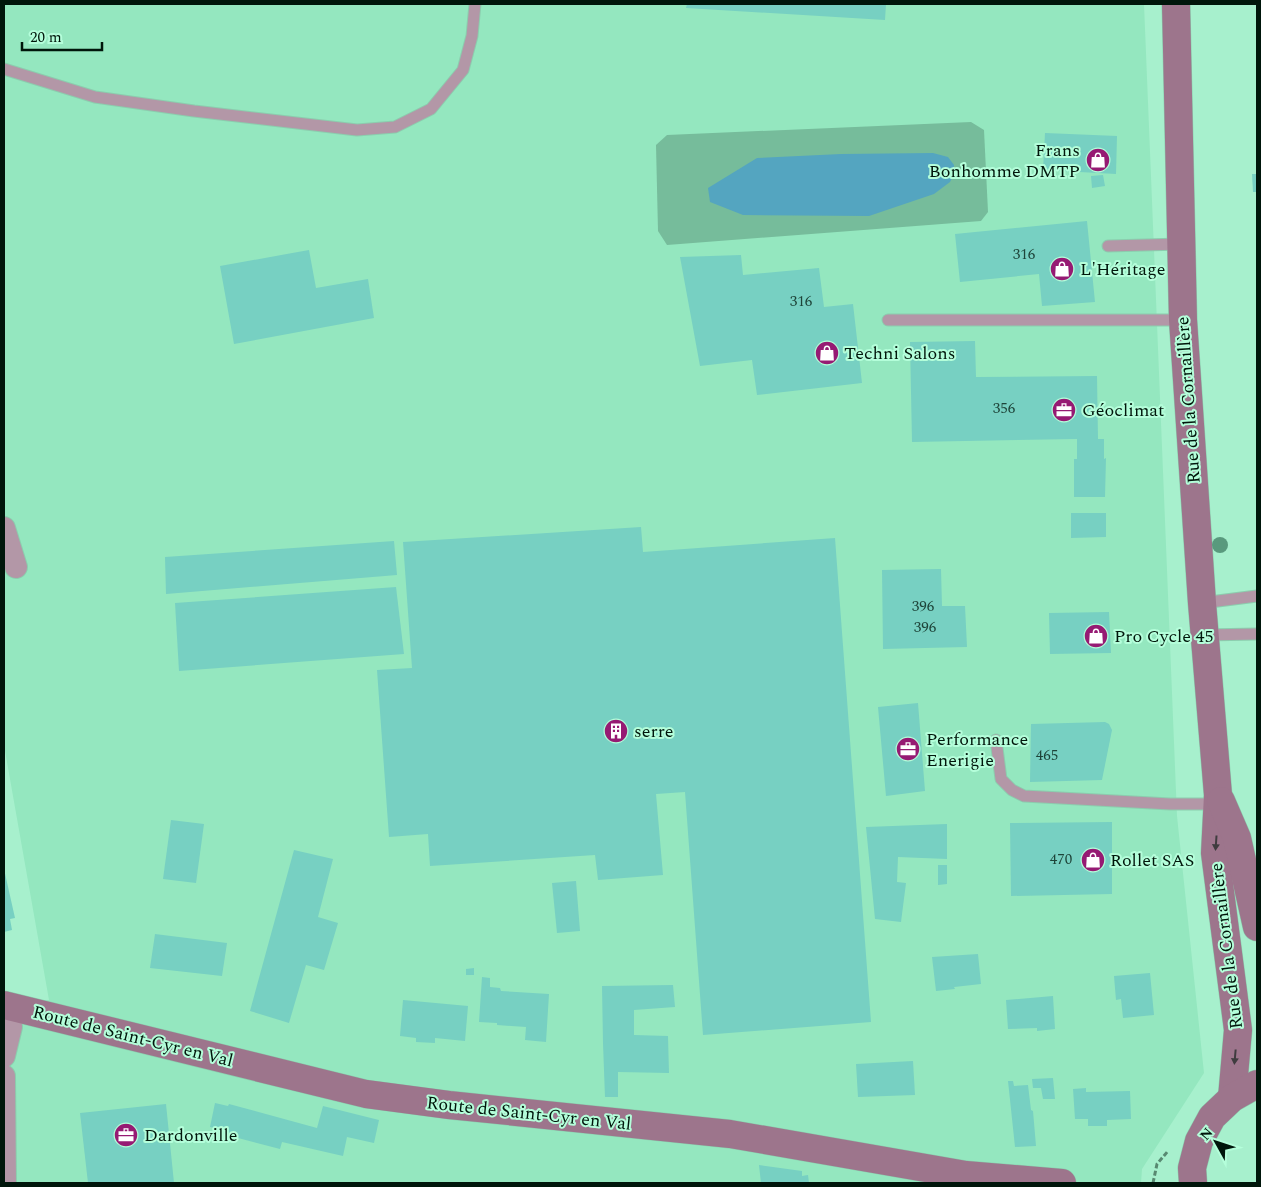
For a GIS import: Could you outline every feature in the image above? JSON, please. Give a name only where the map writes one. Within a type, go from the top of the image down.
[{"type":"main road","name":"Rue de la Cornaillère","points":[[1176,4],[1183,320],[1204,635],[1218,799],[1215,853],[1238,1030],[1232,1098]]},
{"type":"main road","name":"Rue de la Cornaillère","points":[[1218,799],[1237,838],[1257,926]]},
{"type":"main road","name":"Route de Saint-Cyr en Val","points":[[7,1006],[366,1094],[449,1105],[730,1134],[966,1175],[1062,1183]]},
{"type":"main road","points":[[1193,1183],[1192,1168],[1199,1141],[1212,1117],[1232,1098],[1257,1084]]},
{"type":"street","points":[[4,528],[16,567]]},
{"type":"street","points":[[4,1056],[11,1027],[7,1006]]},
{"type":"street","points":[[4,1076],[5,1183]]},
{"type":"lane","points":[[4,69],[96,97],[194,111],[357,130],[395,128],[431,109],[463,70],[472,36],[475,4]]},
{"type":"lane","points":[[1108,246],[1181,244]]},
{"type":"lane","points":[[888,320],[1183,320]]},
{"type":"lane","points":[[1202,603],[1257,596]]},
{"type":"lane","points":[[1204,635],[1257,634]]},
{"type":"lane","points":[[996,740],[1002,779],[1012,790],[1024,796],[1170,804],[1218,799]]},
{"type":"shaded area","points":[[4,4],[1144,4],[1177,816],[1204,1073],[1142,1169],[1141,1183],[4,1183],[4,1001],[49,1000],[4,745]]},
{"type":"shaded area","points":[[971,122],[984,130],[988,212],[981,221],[667,245],[658,231],[656,145],[667,135]]},
{"type":"water","points":[[933,153],[948,157],[954,165],[954,174],[950,182],[934,194],[869,216],[743,215],[710,202],[708,188],[757,158],[841,154]]},
{"type":"building","points":[[687,4],[886,4],[885,20],[686,8]]},
{"type":"building","points":[[1045,133],[1117,136],[1116,174],[1043,170]]},
{"type":"building","points":[[1252,174],[1257,174],[1257,192],[1253,192]]},
{"type":"building","points":[[1103,175],[1105,186],[1092,188],[1091,176]]},
{"type":"building","points":[[1087,221],[1095,302],[1042,306],[1039,274],[960,282],[955,234]]},
{"type":"building","points":[[309,250],[316,288],[368,279],[374,318],[234,344],[220,266]]},
{"type":"building","points":[[741,255],[743,275],[819,268],[824,307],[853,304],[862,383],[757,395],[752,360],[700,366],[680,257]]},
{"type":"building","points":[[975,341],[976,377],[1097,376],[1098,439],[1104,439],[1104,459],[1106,458],[1105,497],[1074,497],[1074,459],[1077,459],[1077,439],[912,442],[910,342]]},
{"type":"building","points":[[1071,513],[1106,513],[1106,537],[1071,538]]},
{"type":"building","name":"serre","points":[[641,527],[643,552],[835,538],[871,1022],[703,1035],[685,792],[656,794],[663,875],[598,880],[595,855],[430,866],[428,834],[389,837],[377,670],[412,668],[403,542]]},
{"type":"building","points":[[394,541],[397,575],[166,594],[165,557]]},
{"type":"building","points":[[941,569],[942,606],[965,606],[967,647],[883,649],[882,570]]},
{"type":"building","points":[[396,587],[404,654],[179,671],[175,603]]},
{"type":"building","points":[[1109,612],[1111,653],[1050,654],[1049,613]]},
{"type":"building","points":[[918,703],[925,791],[886,796],[878,707]]},
{"type":"building","points":[[1105,722],[1109,724],[1112,730],[1102,780],[1030,782],[1031,724]]},
{"type":"building","points":[[171,820],[204,824],[196,883],[163,879]]},
{"type":"building","points":[[1112,822],[1112,894],[1011,896],[1010,823]]},
{"type":"building","points":[[947,824],[947,859],[898,857],[897,882],[906,883],[901,922],[875,919],[866,827]]},
{"type":"building","points":[[294,850],[333,859],[318,917],[338,923],[324,970],[306,965],[289,1023],[250,1011]]},
{"type":"building","points":[[938,865],[947,865],[947,884],[938,885]]},
{"type":"building","points":[[4,869],[15,918],[10,919],[12,930],[4,932]]},
{"type":"building","points":[[576,881],[580,931],[557,933],[552,883]]},
{"type":"building","points":[[155,934],[227,943],[222,976],[150,968]]},
{"type":"building","points":[[978,954],[981,984],[936,991],[932,957]]},
{"type":"building","points":[[474,968],[474,975],[466,975],[466,969]]},
{"type":"building","points":[[1150,973],[1154,1015],[1123,1018],[1121,999],[1116,1000],[1114,976]]},
{"type":"building","points":[[482,977],[490,978],[490,987],[500,988],[501,991],[549,994],[546,1042],[525,1040],[526,1027],[479,1022]]},
{"type":"building","points":[[673,985],[675,1007],[634,1010],[634,1035],[668,1036],[669,1073],[618,1072],[618,1097],[605,1097],[602,986]]},
{"type":"building","points":[[1053,996],[1055,1029],[1037,1031],[1037,1028],[1008,1029],[1006,1000]]},
{"type":"building","points":[[403,1000],[468,1006],[465,1041],[435,1038],[435,1043],[416,1042],[416,1038],[400,1036]]},
{"type":"building","points":[[913,1061],[915,1095],[858,1097],[856,1064]]},
{"type":"building","points":[[1053,1078],[1055,1099],[1043,1099],[1041,1088],[1033,1088],[1032,1079]]},
{"type":"building","points":[[1008,1081],[1013,1081],[1014,1086],[1028,1085],[1031,1110],[1033,1111],[1036,1146],[1015,1147]]},
{"type":"building","points":[[1086,1088],[1086,1092],[1130,1091],[1131,1119],[1107,1120],[1107,1126],[1088,1126],[1088,1119],[1075,1119],[1073,1089]]},
{"type":"building","points":[[215,1103],[228,1106],[229,1104],[317,1128],[323,1106],[379,1120],[374,1143],[347,1137],[343,1156],[282,1142],[280,1149],[223,1134],[224,1130],[210,1127]]},
{"type":"building","points":[[166,1104],[174,1183],[88,1183],[80,1113]]},
{"type":"building","points":[[759,1165],[802,1171],[802,1176],[808,1175],[809,1183],[761,1183]]},
{"type":"place","name":"Frans Bonhomme DMTP","points":[[1098,160]]},
{"type":"place","name":"L'Héritage","points":[[1062,269]]},
{"type":"place","name":"Techni Salons","points":[[827,353]]},
{"type":"place","name":"Géoclimat","points":[[1064,410]]},
{"type":"place","name":"Pro Cycle 45","points":[[1096,636]]},
{"type":"place","name":"serre","points":[[616,731]]},
{"type":"place","name":"Performance Enerigie","points":[[908,749]]},
{"type":"place","name":"Rollet SAS","points":[[1093,860]]},
{"type":"place","name":"Dardonville","points":[[126,1135]]}]
